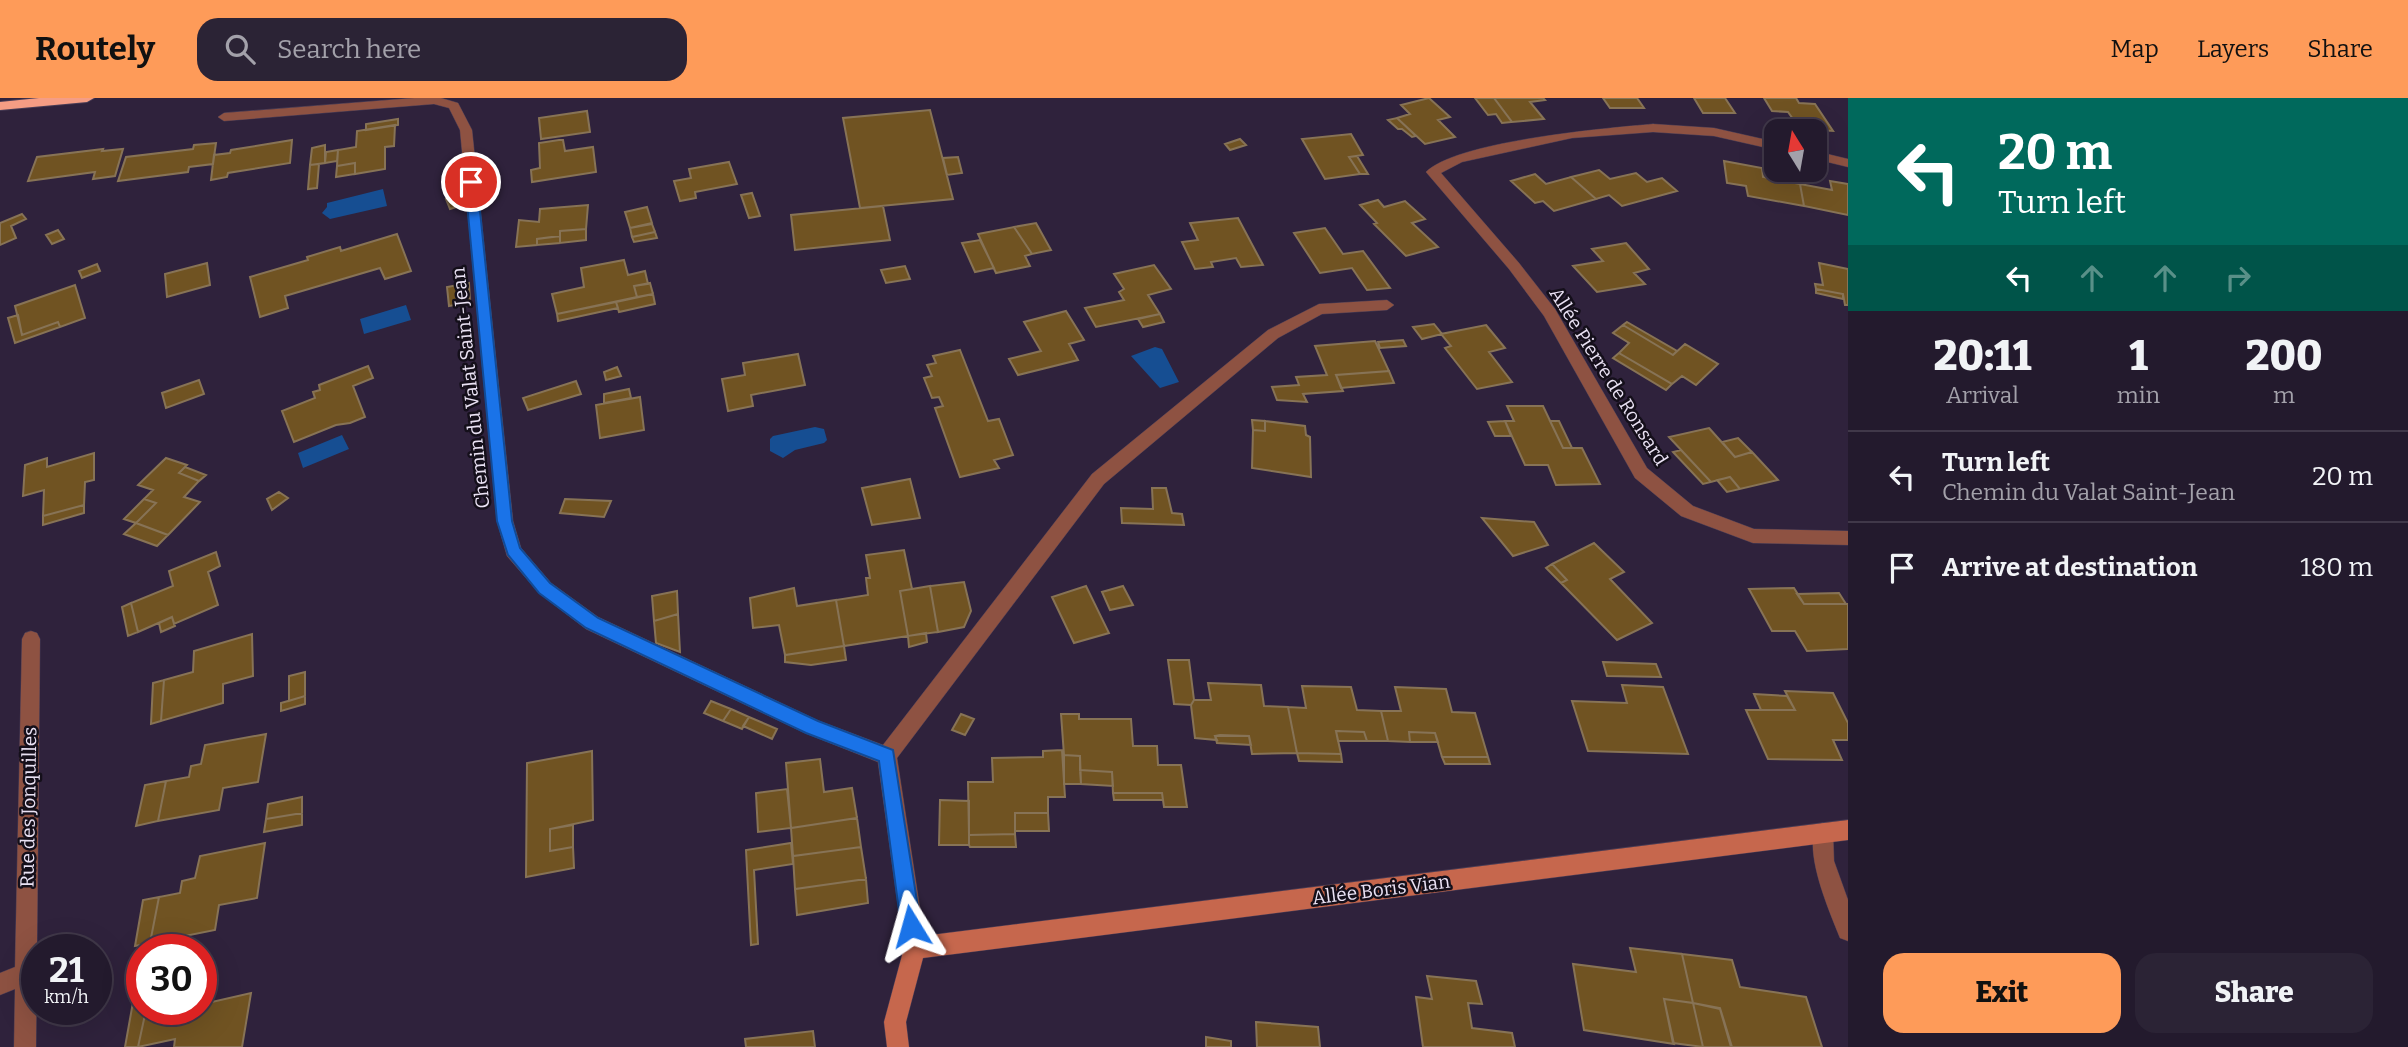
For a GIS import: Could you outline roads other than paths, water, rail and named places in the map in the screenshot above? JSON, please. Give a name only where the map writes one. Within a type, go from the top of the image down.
[{"type":"highway","points":[[0,106],[87,98]]},
{"type":"street","name":"Chemin du Valat Saint-Jean","points":[[224,117],[435,100],[454,106],[466,130],[505,521],[513,551],[545,588],[592,623],[812,727],[887,756]]},
{"type":"street","name":"Allée Pierre de Ronsard","points":[[1764,143],[1714,132],[1653,128],[1586,133],[1458,159],[1433,172],[1514,266],[1550,313],[1641,473],[1687,512],[1753,536],[1848,538]]},
{"type":"street","points":[[1827,158],[1848,163]]},
{"type":"street","points":[[898,1047],[895,1022],[915,948],[887,756],[1098,478],[1273,334],[1318,309],[1387,305]]},
{"type":"street","name":"Rue des Jonquilles","points":[[27,934],[31,639]]},
{"type":"street","name":"Allée Boris Vian","points":[[915,948],[1848,830]]},
{"type":"street","points":[[1823,833],[1824,861],[1848,930]]},
{"type":"street","points":[[0,984],[21,976]]},
{"type":"street","name":"Rue des Jonquilles","points":[[25,1025],[25,1047]]},
{"type":"water","points":[[383,189],[387,206],[330,219],[322,213],[327,203]]},
{"type":"water","points":[[406,305],[411,320],[364,334],[360,319]]},
{"type":"water","points":[[1155,347],[1162,349],[1179,382],[1160,388],[1131,356]]},
{"type":"water","points":[[815,427],[824,429],[827,440],[824,443],[795,450],[783,458],[770,451],[770,439],[773,436]]},
{"type":"water","points":[[342,435],[349,449],[303,468],[298,453]]}]
